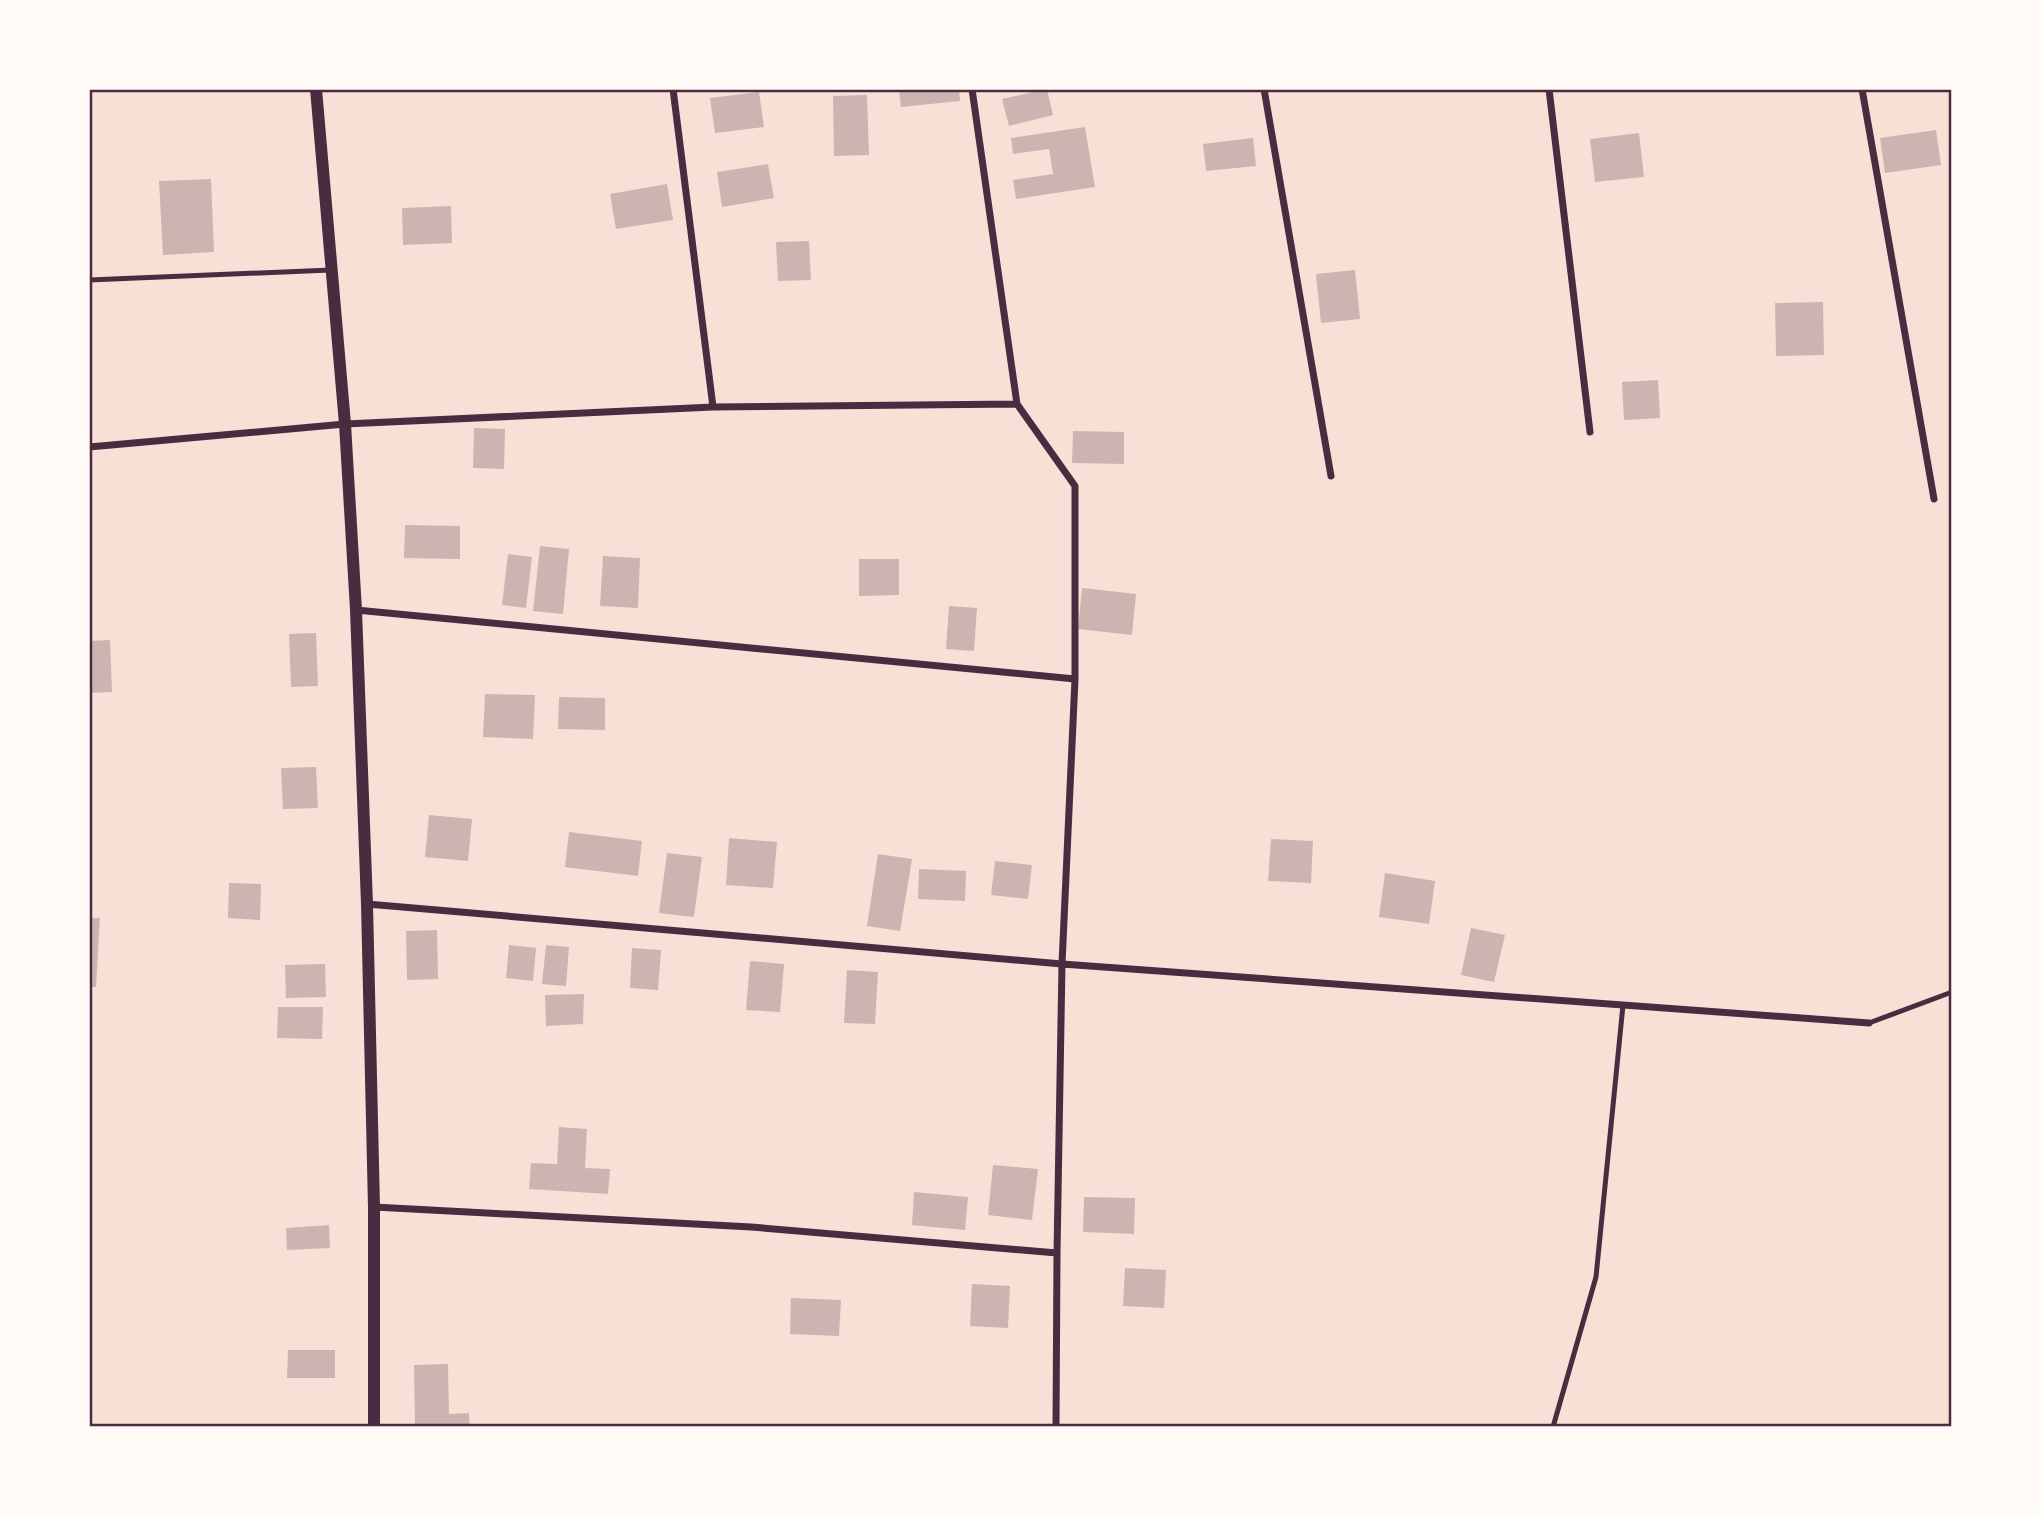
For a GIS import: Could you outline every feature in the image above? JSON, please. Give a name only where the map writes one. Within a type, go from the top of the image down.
[{"type":"street","points":[[316,89],[345,424],[356,610],[367,904],[374,1207],[374,1427]]},
{"type":"street","points":[[673,89],[713,407]]},
{"type":"street","points":[[972,89],[1017,404],[1074,486],[1075,678],[1062,964],[1056,1427]]},
{"type":"street","points":[[1264,89],[1331,476]]},
{"type":"street","points":[[1549,89],[1590,432]]},
{"type":"street","points":[[1862,89],[1934,499]]},
{"type":"street","points":[[89,446],[345,424],[713,407],[1017,404]]},
{"type":"street","points":[[356,610],[1075,678]]},
{"type":"street","points":[[367,904],[1062,964],[1869,1023]]},
{"type":"street","points":[[374,1207],[751,1227],[1057,1253]]},
{"type":"lane","points":[[89,280],[331,270]]},
{"type":"lane","points":[[1869,1023],[1952,992]]},
{"type":"lane","points":[[1553,1427],[1596,1277],[1623,1005]]},
{"type":"building","points":[[899,89],[959,89],[960,101],[901,107]]},
{"type":"building","points":[[1047,89],[1053,115],[1009,126],[1002,99]]},
{"type":"building","points":[[759,92],[764,127],[715,133],[710,98]]},
{"type":"building","points":[[867,95],[869,155],[834,156],[833,96]]},
{"type":"building","points":[[1085,127],[1095,187],[1016,199],[1013,180],[1053,174],[1049,149],[1013,154],[1011,138]]},
{"type":"building","points":[[1936,130],[1941,165],[1885,173],[1880,138]]},
{"type":"building","points":[[1639,133],[1644,177],[1595,182],[1590,139]]},
{"type":"building","points":[[1253,138],[1256,166],[1206,171],[1203,144]]},
{"type":"building","points":[[768,164],[774,198],[722,207],[717,172]]},
{"type":"building","points":[[211,179],[214,252],[163,255],[159,181]]},
{"type":"building","points":[[667,184],[673,220],[616,229],[610,194]]},
{"type":"building","points":[[451,206],[452,243],[403,245],[402,208]]},
{"type":"building","points":[[809,241],[811,280],[778,281],[776,242]]},
{"type":"building","points":[[1355,270],[1360,319],[1321,323],[1316,274]]},
{"type":"building","points":[[1823,302],[1824,355],[1776,356],[1775,303]]},
{"type":"building","points":[[1658,380],[1660,418],[1624,420],[1622,382]]},
{"type":"building","points":[[474,428],[505,429],[504,469],[473,468]]},
{"type":"building","points":[[1073,431],[1124,432],[1124,464],[1072,463]]},
{"type":"building","points":[[405,525],[460,526],[460,559],[404,558]]},
{"type":"building","points":[[540,546],[569,549],[563,614],[533,611]]},
{"type":"building","points":[[508,554],[532,557],[526,608],[502,605]]},
{"type":"building","points":[[603,556],[640,558],[638,608],[600,606]]},
{"type":"building","points":[[859,559],[899,559],[899,595],[859,596]]},
{"type":"building","points":[[1082,588],[1136,594],[1132,635],[1078,629]]},
{"type":"building","points":[[949,606],[977,608],[974,651],[946,649]]},
{"type":"building","points":[[316,633],[318,686],[291,687],[289,634]]},
{"type":"building","points":[[110,640],[112,692],[89,693],[89,641]]},
{"type":"building","points":[[485,694],[535,695],[533,739],[483,737]]},
{"type":"building","points":[[559,697],[605,698],[605,730],[558,729]]},
{"type":"building","points":[[316,767],[318,808],[283,809],[281,768]]},
{"type":"building","points":[[429,815],[472,819],[468,861],[425,857]]},
{"type":"building","points":[[569,832],[642,841],[638,876],[565,867]]},
{"type":"building","points":[[729,838],[777,842],[773,888],[726,885]]},
{"type":"building","points":[[1271,839],[1313,841],[1311,883],[1268,881]]},
{"type":"building","points":[[667,853],[702,857],[694,917],[659,913]]},
{"type":"building","points":[[878,854],[912,859],[900,931],[867,926]]},
{"type":"building","points":[[995,861],[1032,865],[1028,899],[991,895]]},
{"type":"building","points":[[919,869],[966,871],[965,901],[918,899]]},
{"type":"building","points":[[1385,873],[1435,881],[1429,924],[1379,917]]},
{"type":"building","points":[[229,883],[261,884],[260,920],[228,918]]},
{"type":"building","points":[[89,918],[100,918],[96,987],[89,987]]},
{"type":"building","points":[[1471,928],[1505,935],[1494,982],[1461,975]]},
{"type":"building","points":[[437,930],[438,979],[407,980],[406,931]]},
{"type":"building","points":[[509,945],[536,948],[533,981],[506,978]]},
{"type":"building","points":[[546,945],[569,947],[566,986],[542,984]]},
{"type":"building","points":[[632,948],[661,950],[658,990],[630,988]]},
{"type":"building","points":[[750,961],[784,964],[780,1012],[746,1010]]},
{"type":"building","points":[[325,964],[326,997],[286,998],[285,965]]},
{"type":"building","points":[[847,970],[878,972],[875,1024],[844,1023]]},
{"type":"building","points":[[584,994],[583,1024],[546,1026],[545,995]]},
{"type":"building","points":[[278,1007],[323,1007],[322,1039],[277,1038]]},
{"type":"building","points":[[559,1127],[587,1129],[585,1168],[610,1169],[608,1194],[529,1189],[531,1163],[557,1164]]},
{"type":"building","points":[[993,1165],[1038,1169],[1032,1220],[988,1215]]},
{"type":"building","points":[[914,1192],[968,1197],[965,1230],[912,1225]]},
{"type":"building","points":[[1084,1197],[1135,1198],[1134,1234],[1083,1232]]},
{"type":"building","points":[[329,1225],[330,1248],[287,1250],[286,1228]]},
{"type":"building","points":[[1125,1268],[1166,1270],[1164,1308],[1123,1306]]},
{"type":"building","points":[[972,1284],[1010,1286],[1008,1328],[970,1326]]},
{"type":"building","points":[[791,1298],[841,1300],[839,1336],[790,1334]]},
{"type":"building","points":[[288,1350],[335,1350],[335,1378],[287,1378]]},
{"type":"building","points":[[448,1364],[449,1414],[469,1413],[470,1427],[415,1427],[414,1365]]}]
